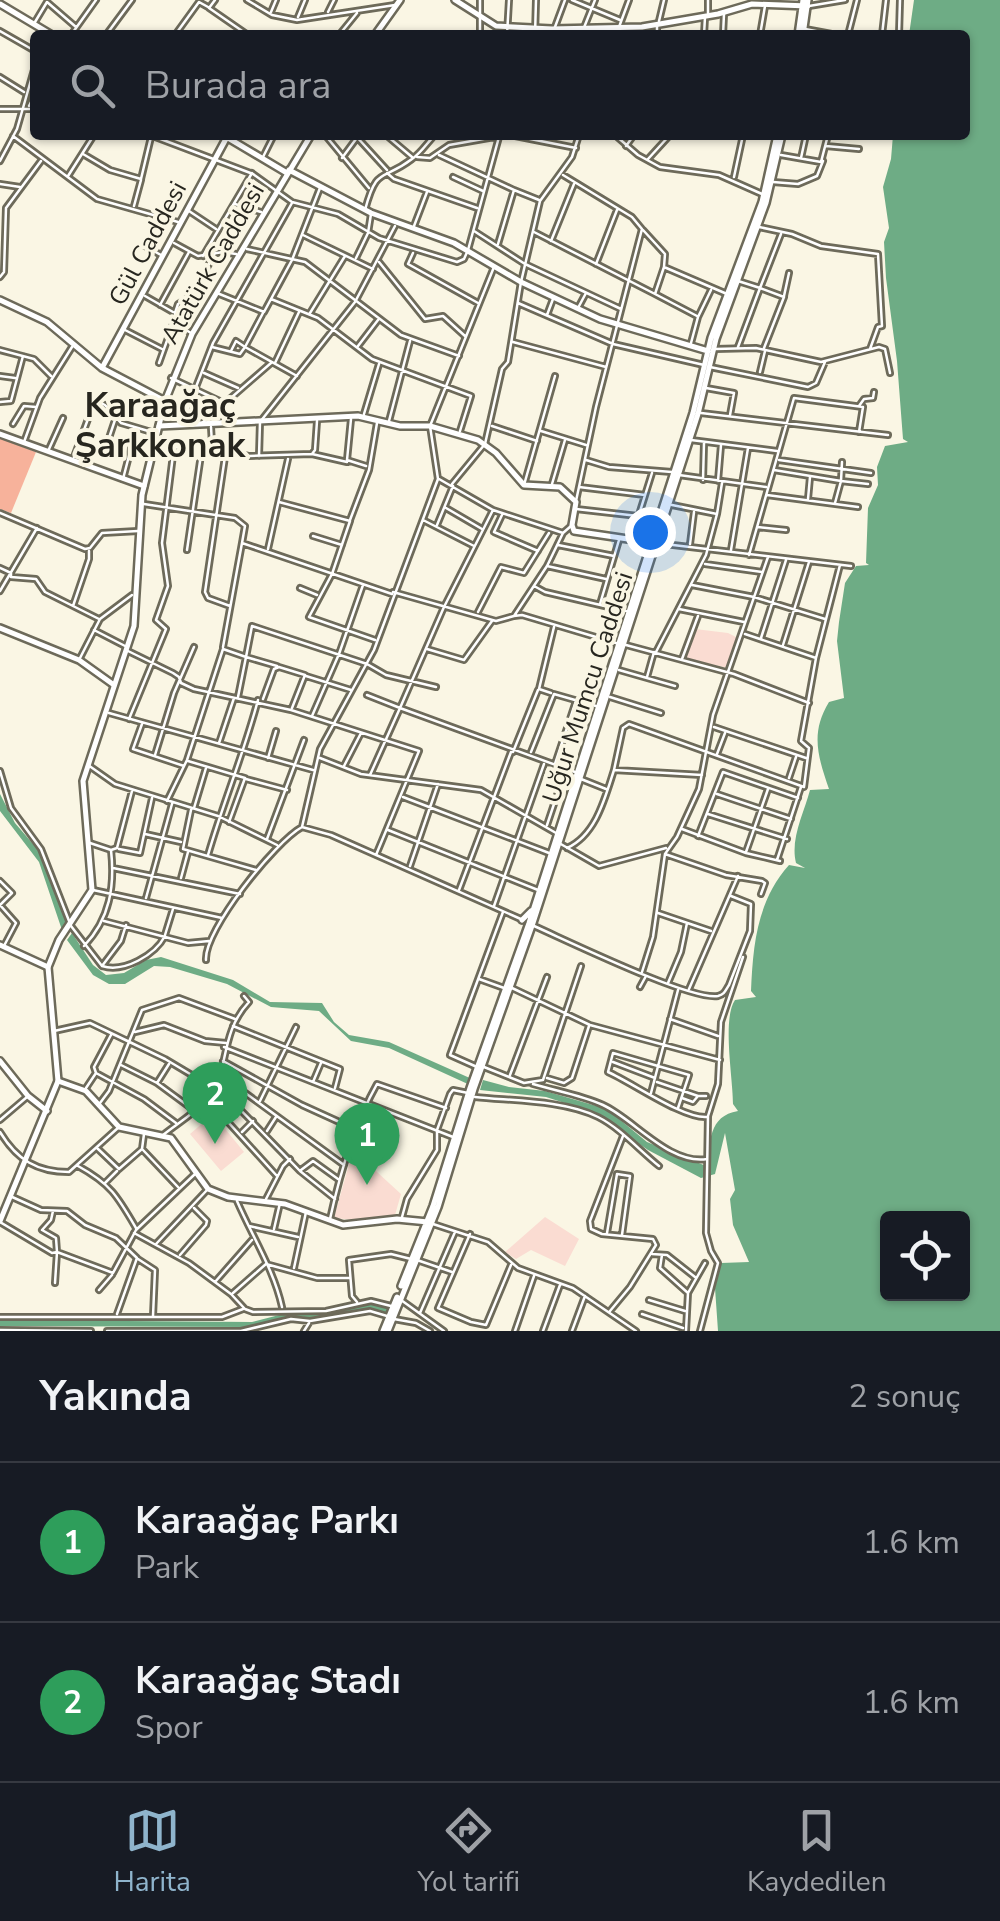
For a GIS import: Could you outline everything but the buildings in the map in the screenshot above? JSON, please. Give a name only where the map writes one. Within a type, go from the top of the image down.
[{"type":"street","points":[[34,24],[48,2],[76,28],[96,0]]},
{"type":"street","points":[[110,30],[132,0]]},
{"type":"street","points":[[210,8],[214,0]]},
{"type":"street","points":[[247,0],[270,14],[297,20],[398,2]]},
{"type":"street","points":[[270,14],[276,0]]},
{"type":"street","points":[[297,20],[305,0]]},
{"type":"street","points":[[328,13],[334,0]]},
{"type":"street","points":[[456,0],[496,26],[525,30]]},
{"type":"street","points":[[480,0],[480,30]]},
{"type":"street","points":[[506,30],[509,0]]},
{"type":"street","points":[[535,30],[536,0]]},
{"type":"street","points":[[553,30],[565,0]]},
{"type":"street","points":[[572,0],[620,20]]},
{"type":"street","points":[[582,30],[595,0]]},
{"type":"street","points":[[617,30],[629,0]]},
{"type":"street","points":[[658,30],[664,0]]},
{"type":"street","points":[[705,30],[708,0]]},
{"type":"street","points":[[623,30],[707,16],[741,3],[845,0]]},
{"type":"street","points":[[849,30],[857,0]]},
{"type":"street","points":[[883,30],[886,0]]},
{"type":"street","points":[[899,30],[900,0]]},
{"type":"street","points":[[179,30],[199,2],[241,30]]},
{"type":"street","points":[[378,30],[398,2]]},
{"type":"street","points":[[802,30],[805,3]]},
{"type":"street","points":[[0,4],[44,30]]},
{"type":"street","points":[[366,4],[368,10]]},
{"type":"street","points":[[761,30],[765,4]]},
{"type":"street","points":[[343,30],[357,11]]},
{"type":"street","points":[[723,30],[724,12]]},
{"type":"street","points":[[1,34],[30,48]]},
{"type":"street","points":[[0,77],[26,93]]},
{"type":"street","points":[[0,160],[13,136],[30,81]]},
{"type":"street","points":[[0,116],[2,109],[28,108],[30,104]]},
{"type":"street","points":[[13,136],[97,199],[180,222]]},
{"type":"street","points":[[67,177],[91,140]]},
{"type":"street","points":[[133,208],[150,140]]},
{"type":"street","points":[[163,140],[252,173],[292,202],[338,214],[368,234],[457,262],[464,259],[468,250],[498,140]]},
{"type":"street","name":"Gül Caddesi","points":[[102,368],[223,140]]},
{"type":"street","points":[[232,140],[368,212],[468,250],[521,282],[618,326],[711,350],[764,350],[825,361],[870,348],[884,349],[890,373]]},
{"type":"street","points":[[262,158],[271,140]]},
{"type":"street","name":"Atatürk Caddesi","points":[[92,890],[83,781],[137,609],[138,531],[164,401],[192,334],[308,140]]},
{"type":"street","points":[[328,140],[370,189]]},
{"type":"street","points":[[342,158],[354,140]]},
{"type":"street","points":[[360,140],[394,178],[479,208]]},
{"type":"street","points":[[392,140],[414,157],[430,158],[453,144],[471,140]]},
{"type":"street","points":[[355,260],[368,234],[370,189],[387,171],[414,157],[430,140]]},
{"type":"street","points":[[543,140],[576,148]]},
{"type":"street","points":[[437,526],[453,484],[484,444],[511,341],[540,200],[562,174],[578,140]]},
{"type":"street","points":[[619,140],[665,169],[686,168],[734,180],[764,195]]},
{"type":"street","points":[[626,146],[630,140]]},
{"type":"street","points":[[648,160],[666,140]]},
{"type":"street","points":[[734,180],[742,140]]},
{"type":"street","name":"Uğur Mumcu Caddesi","points":[[686,438],[698,412],[711,350],[764,195],[778,140]]},
{"type":"street","name":"Uğur Mumcu Caddesi","points":[[711,350],[759,227],[779,140]]},
{"type":"street","points":[[801,158],[805,140]]},
{"type":"street","points":[[772,182],[798,184],[817,176],[827,140]]},
{"type":"street","points":[[826,146],[859,149]]},
{"type":"street","points":[[83,154],[110,170],[141,179]]},
{"type":"street","points":[[439,154],[540,200]]},
{"type":"street","points":[[778,154],[823,160]]},
{"type":"street","points":[[0,277],[4,272],[6,210],[42,160]]},
{"type":"street","points":[[203,256],[252,173]]},
{"type":"street","points":[[562,174],[632,217],[665,254],[655,294]]},
{"type":"street","points":[[453,177],[484,191]]},
{"type":"street","points":[[551,241],[575,183]]},
{"type":"street","points":[[0,184],[22,187]]},
{"type":"street","points":[[211,347],[240,354],[245,347],[292,260],[320,187]]},
{"type":"street","points":[[413,228],[428,190]]},
{"type":"street","points":[[497,246],[514,190]]},
{"type":"street","points":[[211,414],[186,410],[211,347],[292,202]]},
{"type":"street","points":[[234,203],[262,213]]},
{"type":"street","points":[[186,209],[217,230]]},
{"type":"street","points":[[596,265],[617,210]]},
{"type":"street","points":[[259,456],[260,422],[355,302],[397,222]]},
{"type":"street","points":[[759,227],[820,246],[878,254],[882,326],[878,327],[870,348]]},
{"type":"street","points":[[514,616],[563,533],[572,526],[587,445],[642,229]]},
{"type":"street","points":[[532,231],[698,317]]},
{"type":"street","points":[[474,232],[525,264],[622,310]]},
{"type":"street","points":[[738,348],[781,232]]},
{"type":"street","points":[[302,235],[373,269]]},
{"type":"street","points":[[172,242],[203,256],[264,252],[305,262],[378,320],[411,340],[458,356]]},
{"type":"street","points":[[144,244],[162,256]]},
{"type":"street","points":[[160,305],[190,251]]},
{"type":"street","points":[[414,251],[408,264],[479,304]]},
{"type":"street","points":[[159,363],[180,302],[192,295],[214,253]]},
{"type":"street","points":[[309,314],[346,255]]},
{"type":"street","points":[[378,260],[425,318],[442,316],[466,337]]},
{"type":"street","points":[[302,827],[318,758],[378,641],[438,478],[430,426],[494,266]]},
{"type":"street","points":[[664,268],[728,294]]},
{"type":"street","points":[[759,376],[789,273]]},
{"type":"street","points":[[738,281],[784,297]]},
{"type":"street","points":[[691,346],[698,317],[712,288]]},
{"type":"street","points":[[216,292],[264,312]]},
{"type":"street","points":[[578,310],[586,293]]},
{"type":"street","points":[[143,295],[175,312]]},
{"type":"street","points":[[546,316],[553,298]]},
{"type":"street","points":[[271,299],[335,329],[379,362],[470,396]]},
{"type":"street","points":[[0,300],[47,322],[102,368],[164,401]]},
{"type":"street","points":[[518,303],[614,344],[813,386]]},
{"type":"street","points":[[200,424],[274,363],[300,310]]},
{"type":"street","points":[[174,319],[181,329],[192,334]]},
{"type":"street","points":[[357,347],[378,320]]},
{"type":"street","points":[[124,329],[163,350]]},
{"type":"street","points":[[388,424],[411,340]]},
{"type":"street","points":[[231,351],[236,341],[298,376]]},
{"type":"street","points":[[511,341],[608,368]]},
{"type":"street","points":[[24,442],[52,378],[72,346]]},
{"type":"street","points":[[0,350],[34,359],[52,378]]},
{"type":"street","points":[[0,402],[10,401],[23,354]]},
{"type":"street","points":[[807,400],[825,361]]},
{"type":"street","points":[[364,416],[379,362]]},
{"type":"street","name":"Uğur Mumcu Caddesi","points":[[578,776],[597,706],[708,366]]},
{"type":"street","points":[[202,372],[239,389]]},
{"type":"street","points":[[0,376],[17,378]]},
{"type":"street","points":[[524,486],[554,376]]},
{"type":"street","points":[[172,378],[224,403]]},
{"type":"street","points":[[704,387],[734,393],[730,416]]},
{"type":"street","points":[[459,433],[472,389]]},
{"type":"street","points":[[859,406],[864,399],[873,398],[874,392]]},
{"type":"street","points":[[750,554],[794,398],[863,408],[859,432]]},
{"type":"street","points":[[72,462],[94,400],[105,405],[115,418],[136,428],[364,416],[388,424],[430,426],[459,433],[484,444],[524,486],[560,486],[575,506],[639,516]]},
{"type":"street","points":[[13,424],[24,406],[37,408]]},
{"type":"street","points":[[698,412],[888,435]]},
{"type":"street","points":[[348,462],[351,416]]},
{"type":"street","points":[[48,452],[63,418]]},
{"type":"street","points":[[106,450],[115,418]]},
{"type":"street","points":[[312,454],[317,419]]},
{"type":"street","points":[[377,422],[343,546],[309,617],[378,641]]},
{"type":"street","points":[[211,424],[212,446]]},
{"type":"street","points":[[490,426],[538,442]]},
{"type":"street","points":[[122,480],[136,428]]},
{"type":"street","points":[[541,431],[587,445]]},
{"type":"street","points":[[0,434],[144,486]]},
{"type":"street","points":[[552,484],[566,438]]},
{"type":"street","points":[[686,438],[779,451]]},
{"type":"street","points":[[703,480],[704,442]]},
{"type":"street","points":[[646,678],[655,652],[708,550],[717,514],[721,444]]},
{"type":"street","points":[[187,550],[202,446]]},
{"type":"street","points":[[153,448],[212,446],[259,456],[312,454],[368,466]]},
{"type":"street","points":[[130,718],[166,628],[156,620],[168,586],[162,542],[174,447]]},
{"type":"street","points":[[226,448],[205,593],[230,606]]},
{"type":"street","points":[[730,552],[748,448]]},
{"type":"street","points":[[267,550],[289,456]]},
{"type":"street","points":[[585,460],[598,466],[767,487]]},
{"type":"street","points":[[776,460],[871,474]]},
{"type":"street","points":[[835,504],[842,462]]},
{"type":"street","points":[[774,470],[868,484]]},
{"type":"street","points":[[631,540],[652,471]]},
{"type":"street","name":"Uğur Mumcu Caddesi","points":[[471,1092],[606,696],[627,611],[674,474]]},
{"type":"street","points":[[808,499],[810,476]]},
{"type":"street","points":[[438,478],[502,514],[563,533]]},
{"type":"street","points":[[579,487],[646,495]]},
{"type":"street","points":[[765,494],[858,506]]},
{"type":"street","points":[[278,502],[350,522]]},
{"type":"street","points":[[142,504],[243,522],[222,649],[170,802],[145,900]]},
{"type":"street","points":[[666,504],[717,514]]},
{"type":"street","points":[[445,507],[482,529]]},
{"type":"street","points":[[370,776],[444,607],[493,510]]},
{"type":"street","points":[[689,547],[694,510]]},
{"type":"street","points":[[0,514],[88,550]]},
{"type":"street","points":[[502,514],[494,532],[540,551]]},
{"type":"street","points":[[422,520],[474,546]]},
{"type":"street","points":[[572,526],[579,533],[851,566]]},
{"type":"street","points":[[756,526],[786,530]]},
{"type":"street","points":[[0,591],[38,527]]},
{"type":"street","points":[[88,550],[102,533],[138,531]]},
{"type":"street","points":[[477,614],[501,567],[524,573],[550,531]]},
{"type":"street","points":[[313,536],[343,546]]},
{"type":"street","points":[[600,605],[620,538]]},
{"type":"street","points":[[242,543],[393,593],[493,620],[522,615],[682,659],[810,703]]},
{"type":"street","points":[[558,546],[615,556]]},
{"type":"street","points":[[73,606],[90,559],[88,550]]},
{"type":"street","points":[[640,987],[665,854],[681,829],[702,775],[712,726],[768,557]]},
{"type":"street","points":[[760,639],[786,558]]},
{"type":"street","points":[[783,646],[810,560]]},
{"type":"street","points":[[567,848],[580,842],[588,831],[608,789],[622,729],[627,724],[804,787],[809,748],[801,741],[801,731],[841,563]]},
{"type":"street","points":[[702,564],[763,572]]},
{"type":"street","points":[[547,566],[608,580]]},
{"type":"street","points":[[0,568],[11,573]]},
{"type":"street","points":[[11,573],[11,578],[36,579],[45,592],[100,619]]},
{"type":"street","points":[[312,716],[340,654],[363,583]]},
{"type":"street","points":[[691,585],[754,597],[826,620]]},
{"type":"street","points":[[534,586],[627,611]]},
{"type":"street","points":[[300,588],[320,596]]},
{"type":"street","points":[[79,660],[100,619],[138,592]]},
{"type":"street","points":[[678,608],[746,622]]},
{"type":"street","points":[[682,659],[698,614]]},
{"type":"street","points":[[427,649],[464,660],[493,620]]},
{"type":"street","points":[[218,745],[236,697],[252,626],[340,654],[386,675],[436,687]]},
{"type":"street","points":[[458,891],[538,689],[554,626]]},
{"type":"street","points":[[0,628],[79,660],[114,685]]},
{"type":"street","points":[[92,630],[174,673],[183,685],[260,701],[419,750],[376,855]]},
{"type":"street","points":[[742,634],[816,658]]},
{"type":"street","points":[[155,756],[194,647]]},
{"type":"street","points":[[222,649],[352,691]]},
{"type":"street","points":[[208,855],[218,816],[260,701],[277,666]]},
{"type":"street","points":[[614,668],[675,686]]},
{"type":"street","points":[[291,710],[305,675]]},
{"type":"street","points":[[538,689],[597,706]]},
{"type":"street","points":[[529,755],[554,694]]},
{"type":"street","points":[[368,695],[608,789]]},
{"type":"street","points":[[606,696],[661,713]]},
{"type":"street","points":[[555,766],[577,699]]},
{"type":"street","points":[[105,712],[314,771]]},
{"type":"street","points":[[143,722],[133,749],[184,766]]},
{"type":"street","points":[[712,726],[807,758]]},
{"type":"street","points":[[268,758],[276,730]]},
{"type":"street","points":[[344,767],[362,732]]},
{"type":"street","points":[[717,755],[725,732]]},
{"type":"street","points":[[267,840],[304,740]]},
{"type":"street","points":[[788,779],[797,756]]},
{"type":"street","points":[[318,758],[370,776],[474,788],[528,816],[567,848],[600,866],[668,848]]},
{"type":"street","points":[[187,760],[288,790]]},
{"type":"street","points":[[494,906],[544,762]]},
{"type":"street","points":[[86,764],[110,781],[218,816],[278,846]]},
{"type":"street","points":[[206,767],[183,849],[256,870]]},
{"type":"street","points":[[546,828],[566,770]]},
{"type":"street","points":[[614,770],[702,775]]},
{"type":"street","points":[[0,771],[11,808],[46,860],[70,926],[102,966],[113,969],[157,949],[173,908]]},
{"type":"street","points":[[698,836],[723,772],[798,798]]},
{"type":"street","points":[[229,822],[245,778]]},
{"type":"street","points":[[409,869],[438,783]]},
{"type":"street","points":[[681,829],[746,853],[779,860],[801,785]]},
{"type":"street","points":[[746,853],[769,787]]},
{"type":"street","points":[[117,848],[132,790]]},
{"type":"street","points":[[714,793],[791,820]]},
{"type":"street","points":[[90,843],[140,853],[152,796]]},
{"type":"street","points":[[401,796],[551,854]]},
{"type":"street","points":[[706,814],[785,839]]},
{"type":"street","points":[[206,960],[206,946],[256,870],[286,836],[302,827],[331,835],[679,988],[720,995],[743,956]]},
{"type":"street","points":[[388,830],[539,890]]},
{"type":"street","points":[[144,834],[183,842]]},
{"type":"street","name":"Uğur Mumcu Caddesi","points":[[528,923],[558,839]]},
{"type":"street","points":[[84,946],[104,920],[111,893],[111,850]]},
{"type":"street","points":[[180,881],[188,850]]},
{"type":"street","points":[[665,854],[765,882],[761,894]]},
{"type":"street","points":[[113,868],[241,894]]},
{"type":"street","points":[[688,990],[738,876]]},
{"type":"street","points":[[0,882],[12,893],[0,905],[16,924],[1,947],[48,968]]},
{"type":"street","points":[[113,1274],[52,1253],[0,1222],[58,1081],[48,968],[60,940],[92,890],[224,918]]},
{"type":"street","points":[[700,1331],[718,1264],[706,1233],[708,1116],[718,1084],[719,1036],[750,931],[752,908],[751,904],[730,896]]},
{"type":"street","points":[[504,911],[450,1055],[604,1106],[686,1157],[709,1158]]},
{"type":"street","points":[[656,912],[712,932]]},
{"type":"street","points":[[104,920],[194,944],[210,940]]},
{"type":"street","points":[[668,984],[681,952],[686,923]]},
{"type":"street","points":[[102,966],[122,941],[126,925]]},
{"type":"street","points":[[533,1084],[544,1077],[581,966]]},
{"type":"street","points":[[510,1076],[547,977]]},
{"type":"street","points":[[477,978],[590,1025],[720,1060]]},
{"type":"street","points":[[650,1093],[679,988]]},
{"type":"street","points":[[163,1135],[195,1111],[214,1089],[225,1045],[236,1019],[249,1002],[244,996]]},
{"type":"street","points":[[100,1103],[142,1010],[179,998],[236,1019]]},
{"type":"street","points":[[670,1019],[719,1036]]},
{"type":"street","points":[[54,1031],[86,1022],[227,1096],[334,1200]]},
{"type":"street","points":[[133,1032],[164,1025],[225,1045],[454,1137]]},
{"type":"street","points":[[544,1077],[564,1083],[572,1078],[590,1025]]},
{"type":"street","points":[[233,1026],[341,1070],[335,1090]]},
{"type":"street","points":[[259,1102],[296,1027]]},
{"type":"street","points":[[112,1034],[94,1068],[96,1074],[144,1099],[178,1124]]},
{"type":"street","points":[[678,1108],[689,1075],[613,1053],[608,1072],[678,1108],[701,1118],[708,1116]]},
{"type":"street","points":[[222,1060],[312,1111],[356,1130]]},
{"type":"street","points":[[0,1061],[28,1096],[47,1111]]},
{"type":"street","points":[[313,1082],[322,1062]]},
{"type":"street","points":[[611,1062],[697,1098],[682,1098]]},
{"type":"street","points":[[156,1083],[170,1063]]},
{"type":"street","points":[[120,1064],[156,1083],[195,1111]]},
{"type":"street","points":[[86,1091],[96,1074]]},
{"type":"street","points":[[220,1075],[344,1166]]},
{"type":"street","points":[[58,1081],[86,1091],[119,1126],[163,1135],[182,1150],[208,1189],[236,1199],[280,1203],[356,1226],[402,1219],[470,1234],[488,1242],[511,1263],[610,1310],[636,1331]]},
{"type":"street","points":[[330,1220],[356,1130],[375,1086],[381,1084],[446,1108]]},
{"type":"street","points":[[402,1219],[407,1199],[437,1150],[437,1130],[453,1090],[534,1101],[590,1114],[658,1166]]},
{"type":"street","points":[[430,1223],[471,1092]]},
{"type":"street","points":[[385,1331],[430,1223],[471,1092]]},
{"type":"street","points":[[0,1118],[28,1096]]},
{"type":"street","points":[[207,1099],[277,1176]]},
{"type":"street","points":[[266,1134],[277,1116]]},
{"type":"street","points":[[241,1133],[252,1121]]},
{"type":"street","points":[[0,1132],[24,1162],[70,1172],[119,1126]]},
{"type":"street","points":[[104,1184],[142,1149],[144,1132]]},
{"type":"street","points":[[610,1310],[656,1245],[653,1240],[591,1230],[590,1221],[623,1136]]},
{"type":"street","points":[[95,1146],[119,1169]]},
{"type":"street","points":[[142,1149],[179,1188]]},
{"type":"street","points":[[266,1201],[277,1176],[291,1159]]},
{"type":"street","points":[[300,1171],[313,1161],[340,1180]]},
{"type":"street","points":[[76,1166],[123,1202],[135,1231],[216,1282],[244,1309]]},
{"type":"street","points":[[99,1290],[113,1274],[135,1231],[196,1173]]},
{"type":"street","points":[[606,1234],[618,1174],[630,1176],[622,1236]]},
{"type":"street","points":[[154,1245],[208,1189]]},
{"type":"street","points":[[10,1196],[41,1210],[67,1210],[86,1225],[108,1232],[155,1270],[153,1316]]},
{"type":"street","points":[[236,1199],[280,1291],[282,1310]]},
{"type":"street","points":[[274,1231],[280,1203]]},
{"type":"street","points":[[179,1256],[206,1226],[207,1221],[193,1207]]},
{"type":"street","points":[[53,1211],[42,1230],[56,1238],[55,1283]]},
{"type":"street","points":[[294,1270],[306,1211]]},
{"type":"street","points":[[249,1226],[299,1238]]},
{"type":"street","points":[[420,1313],[456,1230]]},
{"type":"street","points":[[470,1234],[438,1308],[486,1325],[511,1263]]},
{"type":"street","points":[[216,1282],[253,1239]]},
{"type":"street","points":[[358,1304],[352,1296],[349,1260],[391,1254],[454,1272]]},
{"type":"street","points":[[652,1254],[663,1254],[696,1278]]},
{"type":"street","points":[[663,1254],[660,1268],[688,1293]]},
{"type":"street","points":[[116,1316],[137,1258]]},
{"type":"street","points":[[392,1313],[414,1259]]},
{"type":"street","points":[[642,1314],[686,1330],[688,1293],[705,1263]]},
{"type":"street","points":[[266,1264],[316,1278],[350,1278]]},
{"type":"street","points":[[232,1294],[266,1264]]},
{"type":"street","points":[[515,1331],[535,1274]]},
{"type":"street","points":[[544,1331],[560,1283]]},
{"type":"street","points":[[572,1331],[586,1296]]},
{"type":"street","points":[[400,1299],[444,1331]]},
{"type":"street","points":[[649,1300],[685,1311]]},
{"type":"street","points":[[0,1317],[222,1317],[244,1309],[262,1314],[282,1310],[326,1311],[371,1302],[430,1331]]},
{"type":"street","points":[[106,1331],[242,1331],[291,1319],[310,1322],[370,1311],[392,1313]]},
{"type":"street","points":[[304,1331],[310,1322]]},
{"type":"street","points":[[467,1331],[470,1322]]},
{"type":"street","points":[[0,1330],[90,1331]]},
{"type":"shaded area","points":[[914,0],[1000,0],[1000,1331],[718,1331],[715,1288],[721,1263],[749,1262],[733,1225],[730,1199],[735,1190],[725,1133],[715,1174],[701,1178],[648,1150],[593,1112],[546,1097],[480,1090],[483,1080],[545,1091],[607,1109],[647,1142],[706,1166],[716,1124],[738,1111],[733,1104],[729,1049],[731,1009],[735,1000],[756,997],[751,991],[755,940],[770,893],[789,865],[805,868],[796,863],[799,826],[810,790],[829,789],[819,756],[819,724],[829,702],[844,698],[837,641],[845,583],[856,566],[869,565],[868,508],[878,485],[877,467],[885,446],[908,442],[903,439],[886,278],[884,242],[889,228],[883,187],[893,140],[970,140],[970,30],[910,30]]},
{"type":"shaded area","points":[[0,438],[36,452],[11,513],[0,509]]},
{"type":"shaded area","points":[[695,629],[738,638],[728,668],[684,658]]},
{"type":"shaded area","points":[[0,794],[15,823],[39,851],[68,926],[63,933],[39,862],[0,811]]},
{"type":"shaded area","points":[[72,933],[93,965],[106,975],[124,973],[146,960],[161,957],[233,980],[270,1002],[322,1003],[334,1022],[349,1035],[389,1042],[472,1079],[470,1085],[389,1048],[351,1041],[319,1011],[271,1007],[227,984],[170,967],[154,966],[125,984],[109,984],[93,975],[67,940]]},
{"type":"shaded area","points":[[213,1114],[244,1152],[221,1171],[190,1134]]},
{"type":"shaded area","points":[[353,1150],[401,1194],[395,1215],[356,1220],[334,1218]]},
{"type":"shaded area","points":[[545,1217],[579,1239],[565,1266],[531,1250],[516,1259],[505,1252]]},
{"type":"shaded area","points":[[370,1304],[390,1307],[388,1313],[364,1309],[317,1318],[292,1316],[244,1327],[0,1326],[0,1320],[252,1322],[287,1313],[317,1314]]},
{"type":"place","name":"Karaağaç Stadı","points":[[215,1144]]},
{"type":"place","name":"Karaağaç Parkı","points":[[367,1185]]},
{"type":"district","name":"Karaağaç Şarkkonak","points":[[160,425]]}]
